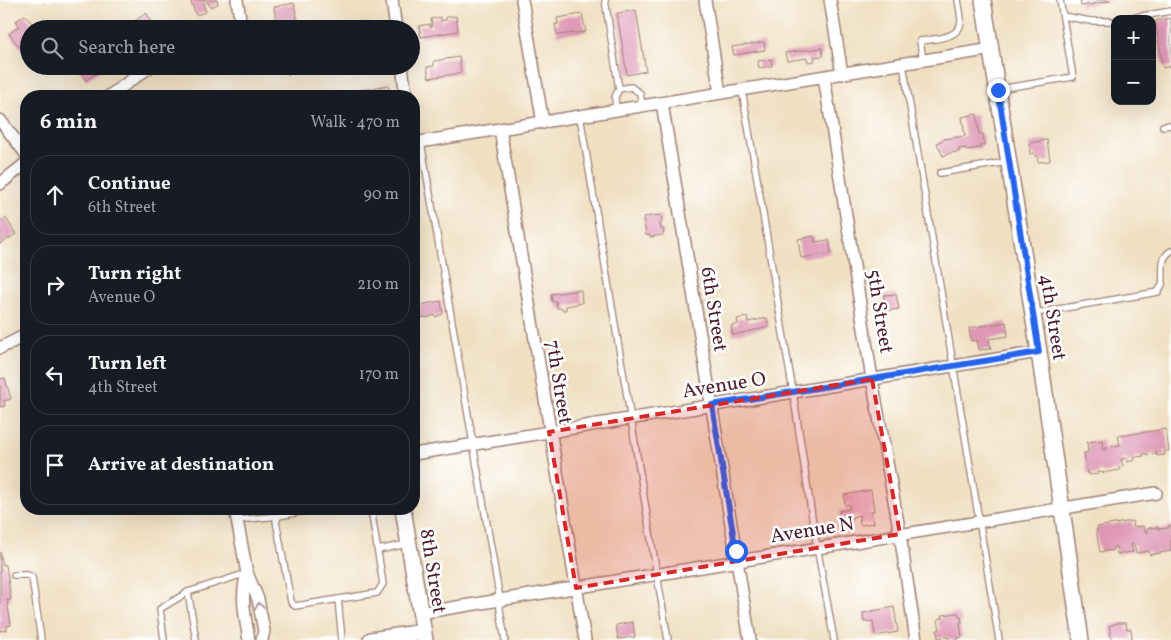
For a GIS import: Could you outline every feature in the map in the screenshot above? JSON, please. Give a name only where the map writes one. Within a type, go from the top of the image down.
[{"type":"street","points":[[237,0],[240,20]]},
{"type":"street","points":[[392,0],[395,20]]},
{"type":"street","points":[[522,0],[543,123]]},
{"type":"street","points":[[705,0],[720,94]]},
{"type":"street","points":[[830,0],[842,74]]},
{"type":"street","name":"4th Street","points":[[983,0],[1039,352],[1081,640]]},
{"type":"street","points":[[420,142],[992,49]]},
{"type":"street","points":[[117,90],[138,75]]},
{"type":"street","points":[[403,75],[405,90]]},
{"type":"street","name":"5th Street","points":[[824,76],[916,640]]},
{"type":"street","name":"6th Street","points":[[662,103],[750,640]]},
{"type":"street","points":[[0,120],[20,146]]},
{"type":"street","name":"7th Street","points":[[500,129],[585,640]]},
{"type":"street","points":[[0,184],[20,168]]},
{"type":"street","points":[[0,348],[20,338]]},
{"type":"street","name":"Avenue O","points":[[420,453],[1039,352]]},
{"type":"street","name":"Avenue N","points":[[420,613],[1156,493]]},
{"type":"street","points":[[237,515],[247,573],[258,600],[264,631],[262,640]]},
{"type":"street","name":"8th Street","points":[[404,515],[424,636]]},
{"type":"street","points":[[247,573],[243,587],[243,602],[249,640]]},
{"type":"street","points":[[371,640],[424,636]]},
{"type":"lane","points":[[605,0],[619,89],[614,97],[616,110]]},
{"type":"lane","points":[[923,60],[920,41],[953,35],[960,26],[958,0]]},
{"type":"lane","points":[[998,90],[1073,77],[1060,0]]},
{"type":"lane","points":[[1148,15],[1171,11]]},
{"type":"lane","points":[[1063,16],[1090,21],[1111,21]]},
{"type":"lane","points":[[903,64],[999,640]]},
{"type":"lane","points":[[619,89],[630,87],[640,93],[642,106]]},
{"type":"lane","points":[[742,90],[793,392],[814,530],[834,640]]},
{"type":"lane","points":[[580,116],[668,640]]},
{"type":"lane","points":[[1163,126],[1171,125]]},
{"type":"lane","points":[[420,159],[473,445],[500,600],[505,640]]},
{"type":"lane","points":[[940,173],[1009,161]]},
{"type":"lane","points":[[1033,313],[1158,292],[1162,285],[1161,269],[1167,253],[1171,251]]},
{"type":"lane","points":[[237,515],[284,515]]},
{"type":"lane","points":[[279,516],[276,521],[292,602],[295,606],[377,593],[383,584],[372,515]]},
{"type":"lane","points":[[378,550],[409,544]]},
{"type":"lane","points":[[164,640],[160,609],[188,592],[247,573]]},
{"type":"lane","points":[[14,574],[28,575],[32,578],[41,640]]},
{"type":"lane","points":[[188,592],[196,640]]},
{"type":"lane","points":[[338,599],[342,640]]},
{"type":"highlighted area","points":[[872,379],[900,534],[576,588],[549,432]]},
{"type":"building","points":[[190,0],[217,0],[218,4],[210,7],[208,2],[203,4],[206,12],[196,15]]},
{"type":"building","points":[[1080,0],[1110,0],[1110,1],[1081,6]]},
{"type":"building","points":[[294,3],[297,20],[276,20],[274,7]]},
{"type":"building","points":[[636,10],[646,71],[627,75],[617,13]]},
{"type":"building","points":[[146,13],[151,20],[136,20]]},
{"type":"building","points":[[582,14],[586,32],[557,35],[555,24],[558,24],[557,18]]},
{"type":"building","points":[[25,15],[29,20],[20,20],[20,48],[9,34],[19,26],[16,21]]},
{"type":"building","points":[[456,16],[458,31],[421,37],[420,26],[430,24],[430,27],[432,27],[431,19],[441,17],[441,21],[446,20],[446,17]]},
{"type":"building","points":[[1171,18],[1171,66],[1163,68],[1156,27],[1156,21]]},
{"type":"building","points":[[764,42],[765,50],[734,55],[732,47]]},
{"type":"building","points":[[822,48],[823,56],[814,57],[815,61],[808,62],[807,58],[787,61],[785,53]]},
{"type":"building","points":[[459,57],[461,73],[429,78],[427,67],[434,66],[434,61]]},
{"type":"building","points":[[771,59],[772,66],[759,68],[758,61]]},
{"type":"building","points":[[82,75],[94,75],[86,80]]},
{"type":"building","points":[[388,85],[389,90],[361,90]]},
{"type":"building","points":[[977,114],[979,134],[983,134],[984,145],[980,145],[981,148],[959,149],[959,152],[943,156],[937,143],[944,139],[965,136],[962,117]]},
{"type":"building","points":[[1047,140],[1050,161],[1038,162],[1037,156],[1034,153],[1030,154],[1029,143]]},
{"type":"building","points":[[661,215],[662,222],[660,224],[661,229],[664,230],[663,235],[650,237],[650,235],[646,235],[643,217]]},
{"type":"building","points":[[6,218],[16,234],[0,244],[0,221]]},
{"type":"building","points":[[814,236],[815,242],[829,240],[831,253],[801,258],[798,239]]},
{"type":"building","points":[[581,290],[582,303],[566,306],[566,310],[557,308],[556,301],[552,302],[551,294]]},
{"type":"building","points":[[896,294],[899,309],[886,311],[884,295]]},
{"type":"building","points":[[441,301],[443,314],[435,317],[435,315],[420,318],[420,305]]},
{"type":"building","points":[[747,317],[748,322],[767,318],[769,327],[733,335],[731,326],[738,324],[737,319]]},
{"type":"building","points":[[1006,322],[1008,336],[989,339],[991,349],[979,350],[977,340],[971,341],[969,328]]},
{"type":"building","points":[[5,378],[11,399],[4,401],[5,406],[0,407],[0,379]]},
{"type":"building","points":[[1166,429],[1169,451],[1164,451],[1165,455],[1157,456],[1156,451],[1156,454],[1147,455],[1147,453],[1143,454],[1144,456],[1134,456],[1135,460],[1127,462],[1127,458],[1121,459],[1123,466],[1119,467],[1120,470],[1087,474],[1084,453],[1088,452],[1087,442],[1102,440],[1103,450],[1107,449],[1107,447],[1120,445],[1118,436]]},
{"type":"building","points":[[871,490],[874,511],[871,511],[874,523],[860,525],[859,515],[852,517],[852,521],[841,523],[839,511],[850,509],[849,504],[845,505],[844,495]]},
{"type":"building","points":[[1132,521],[1133,527],[1143,526],[1145,532],[1150,528],[1169,528],[1168,526],[1171,525],[1171,551],[1150,555],[1149,551],[1136,553],[1134,544],[1131,544],[1133,552],[1117,554],[1116,547],[1113,547],[1113,550],[1100,552],[1097,527]]},
{"type":"building","points":[[0,552],[3,565],[6,565],[11,600],[7,600],[11,625],[7,626],[7,630],[0,631]]},
{"type":"building","points":[[894,607],[898,632],[875,636],[873,621],[864,622],[863,613]]},
{"type":"building","points":[[958,613],[962,622],[960,622],[962,637],[958,638],[958,640],[949,640],[948,637],[938,638],[937,630],[940,630],[938,619],[943,618],[942,615]]},
{"type":"building","points":[[633,622],[635,637],[618,639],[616,625]]},
{"type":"building","points":[[1117,623],[1126,623],[1127,629],[1131,629],[1132,639],[1112,640],[1109,626]]},
{"type":"route","points":[[736,551],[712,405],[1039,352],[998,90]]}]
